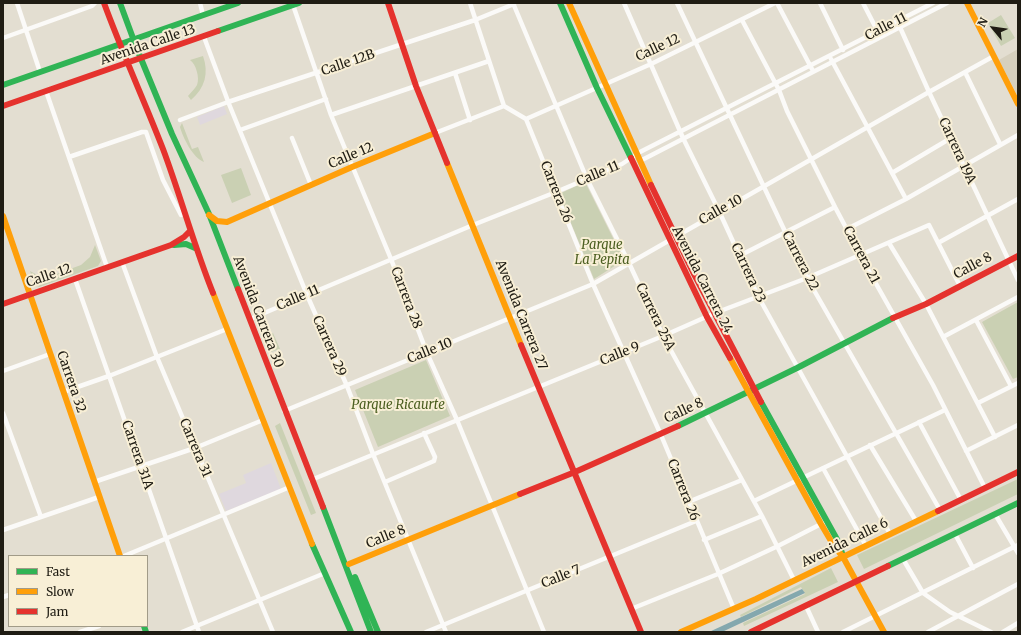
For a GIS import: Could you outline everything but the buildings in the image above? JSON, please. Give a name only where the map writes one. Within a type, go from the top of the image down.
[{"type":"main road","points":[[104,3],[163,150],[195,248],[324,573],[351,632]]},
{"type":"main road","name":"Avenida Carrera 30","points":[[120,3],[171,132],[208,214],[250,318],[284,411],[371,632]]},
{"type":"main road","name":"Avenida Calle 13","points":[[3,85],[238,3]]},
{"type":"main road","name":"Avenida Carrera 27","points":[[388,3],[416,86],[538,388],[575,472],[641,632]]},
{"type":"main road","name":"Avenida Carrera 24","points":[[560,3],[597,88],[630,158],[714,314],[796,480],[824,523]]},
{"type":"main road","name":"Avenida Carrera 24","points":[[569,3],[604,85],[640,160],[707,317],[803,477],[834,546],[843,557],[884,632]]},
{"type":"main road","points":[[967,3],[1018,104]]},
{"type":"main road","name":"Avenida Calle 13","points":[[3,106],[296,4]]},
{"type":"main road","points":[[568,20],[575,18]]},
{"type":"main road","name":"Calle 12","points":[[208,214],[217,221],[228,222],[352,167],[435,133]]},
{"type":"main road","name":"Carrera 32","points":[[3,216],[120,555]]},
{"type":"main road","name":"Calle 12","points":[[3,304],[171,245],[184,238],[188,228]]},
{"type":"main road","name":"Calle 12","points":[[171,245],[186,244],[195,248]]},
{"type":"main road","name":"Calle 8","points":[[349,564],[575,472],[706,414],[894,317],[926,304],[1018,256]]},
{"type":"main road","name":"Avenida Calle 6","points":[[681,632],[734,609],[1018,472]]},
{"type":"main road","points":[[752,632],[1018,503]]},
{"type":"main road","points":[[332,531],[349,564],[378,632]]},
{"type":"main road","points":[[331,589],[346,632]]},
{"type":"street","points":[[17,3],[40,72]]},
{"type":"street","points":[[3,38],[92,6],[95,3]]},
{"type":"street","points":[[200,3],[203,15]]},
{"type":"street","points":[[470,3],[504,106],[526,119]]},
{"type":"street","name":"Calle 12B","points":[[180,120],[228,102],[475,20],[514,3]]},
{"type":"street","name":"Carrera 25A","points":[[514,3],[555,106],[587,179],[629,263],[663,336],[754,501],[794,580]]},
{"type":"street","name":"Carrera 23","points":[[624,3],[683,138],[719,211],[758,296],[890,534]]},
{"type":"street","name":"Carrera 22","points":[[677,3],[807,278],[940,510]]},
{"type":"street","points":[[776,3],[813,71]]},
{"type":"street","name":"Calle 12","points":[[526,119],[651,64],[776,3]]},
{"type":"street","points":[[820,3],[846,55]]},
{"type":"street","points":[[863,3],[881,37]]},
{"type":"street","name":"Calle 11","points":[[250,318],[622,164],[637,154],[681,131],[933,3]]},
{"type":"street","name":"Calle 11","points":[[640,160],[947,3]]},
{"type":"street","name":"Carrera 28","points":[[296,4],[317,73],[352,167],[391,259],[427,353],[457,420],[544,632]]},
{"type":"street","name":"Carrera 21","points":[[742,20],[835,207],[945,410],[985,488]]},
{"type":"street","name":"Carrera 19A","points":[[897,21],[1018,280]]},
{"type":"street","name":"Carrera 29","points":[[204,37],[228,102],[307,295],[347,386],[373,454],[446,632]]},
{"type":"street","points":[[830,55],[832,62],[906,199]]},
{"type":"street","name":"Calle 10","points":[[284,411],[593,284],[994,56]]},
{"type":"street","points":[[332,115],[489,61]]},
{"type":"street","points":[[965,72],[1000,144]]},
{"type":"street","points":[[455,73],[470,120]]},
{"type":"street","points":[[46,91],[107,267]]},
{"type":"street","points":[[240,130],[326,98]]},
{"type":"street","name":"Calle 12","points":[[435,133],[504,106]]},
{"type":"street","name":"Carrera 26","points":[[526,119],[593,284],[661,434],[718,574],[734,609]]},
{"type":"street","points":[[69,157],[142,132],[146,132],[163,180],[188,228]]},
{"type":"street","points":[[847,229],[906,199],[963,165],[1018,135]]},
{"type":"street","points":[[292,138],[311,185]]},
{"type":"street","points":[[892,174],[951,138]]},
{"type":"street","points":[[960,286],[938,243],[1018,199]]},
{"type":"street","points":[[740,256],[835,207]]},
{"type":"street","name":"Calle 9","points":[[311,480],[538,388],[758,296],[807,278],[929,225],[938,243]]},
{"type":"street","points":[[889,243],[926,304],[995,437]]},
{"type":"street","name":"Carrera 31","points":[[122,262],[157,357],[273,632]]},
{"type":"street","name":"Carrera 31A","points":[[75,279],[199,632]]},
{"type":"street","points":[[943,337],[1018,297]]},
{"type":"street","points":[[976,320],[1011,386]]},
{"type":"street","points":[[63,392],[109,376],[228,329]]},
{"type":"street","points":[[3,371],[50,354]]},
{"type":"street","points":[[978,402],[1018,383]]},
{"type":"street","points":[[754,501],[945,410]]},
{"type":"street","points":[[3,413],[40,517]]},
{"type":"street","points":[[94,482],[195,448],[263,420]]},
{"type":"street","points":[[919,422],[961,500]]},
{"type":"street","points":[[966,451],[1018,426]]},
{"type":"street","points":[[385,482],[434,461],[435,457],[424,433]]},
{"type":"street","points":[[870,445],[916,521]]},
{"type":"street","points":[[823,468],[866,546]]},
{"type":"street","points":[[688,502],[742,480]]},
{"type":"street","points":[[126,555],[290,487]]},
{"type":"street","points":[[3,530],[99,497]]},
{"type":"street","points":[[995,514],[1016,546],[1018,553]]},
{"type":"street","points":[[704,540],[762,516]]},
{"type":"street","name":"Calle 7","points":[[426,632],[696,521]]},
{"type":"street","points":[[631,609],[718,574],[824,523]]},
{"type":"street","points":[[955,534],[973,568]]},
{"type":"street","points":[[842,632],[848,631],[1016,546]]},
{"type":"street","points":[[903,558],[923,593],[956,616],[991,632]]},
{"type":"street","points":[[182,632],[324,573]]},
{"type":"street","points":[[928,632],[1018,584]]},
{"type":"street","points":[[806,606],[818,632]]},
{"type":"street","points":[[1003,632],[1018,623]]},
{"type":"street","points":[[81,632],[96,627]]},
{"type":"shaded area","points":[[1018,49],[1018,97],[999,60]]},
{"type":"shaded area","points":[[224,106],[227,114],[200,125],[197,117]]},
{"type":"shaded area","points":[[271,463],[281,489],[226,511],[219,494],[246,483],[243,475]]},
{"type":"green space","points":[[1001,15],[1015,38],[1001,46],[988,23]]},
{"type":"green space","points":[[203,56],[206,74],[203,85],[191,100],[188,96],[198,82],[198,75],[196,68],[190,60]]},
{"type":"green space","points":[[182,123],[192,149],[198,147],[204,162],[192,152],[183,137],[180,127]]},
{"type":"green space","points":[[241,168],[251,195],[232,203],[221,175]]},
{"type":"green space","name":"Parque La Pepita","points":[[585,182],[624,260],[594,279],[559,194]]},
{"type":"green space","points":[[95,245],[101,261],[98,266],[39,287],[35,285],[30,271],[39,276],[48,277],[81,265],[90,257]]},
{"type":"green space","points":[[1018,302],[1018,377],[1013,379],[982,322]]},
{"type":"green space","points":[[273,333],[280,349],[271,352],[265,336]]},
{"type":"green space","name":"Parque Ricaurte","points":[[426,360],[450,416],[378,447],[355,390]]},
{"type":"green space","points":[[280,423],[316,513],[311,515],[275,426]]},
{"type":"green space","points":[[1018,479],[1018,494],[864,569],[857,555]]},
{"type":"green space","points":[[831,568],[838,582],[744,626],[743,623],[805,594],[801,587],[741,617],[740,615]]},
{"type":"water","points":[[802,589],[805,593],[722,632],[709,632]]},
{"type":"traffic: fast","points":[[120,3],[172,134],[209,214],[238,289]]},
{"type":"traffic: fast","points":[[3,85],[238,3]]},
{"type":"traffic: fast","points":[[218,31],[299,3]]},
{"type":"traffic: fast","points":[[560,3],[597,88],[631,158]]},
{"type":"traffic: fast","points":[[174,245],[186,244],[195,248]]},
{"type":"traffic: fast","points":[[678,426],[797,368],[893,318]]},
{"type":"traffic: fast","points":[[761,402],[839,543],[842,553]]},
{"type":"traffic: fast","points":[[888,566],[1018,503]]},
{"type":"traffic: fast","points":[[323,507],[371,632]]},
{"type":"traffic: fast","points":[[312,544],[351,632]]},
{"type":"traffic: fast","points":[[355,577],[378,632]]},
{"type":"traffic: fast","points":[[144,627],[146,632]]},
{"type":"traffic: slow","points":[[569,3],[651,185]]},
{"type":"traffic: slow","points":[[967,3],[1018,104]]},
{"type":"traffic: slow","points":[[209,215],[217,221],[227,222],[352,167],[435,133]]},
{"type":"traffic: slow","points":[[447,163],[521,345]]},
{"type":"traffic: slow","points":[[3,216],[120,555]]},
{"type":"traffic: slow","points":[[213,293],[312,544]]},
{"type":"traffic: slow","points":[[730,358],[821,524],[834,546],[843,557],[884,632]]},
{"type":"traffic: slow","points":[[349,564],[520,494]]},
{"type":"traffic: slow","points":[[681,632],[756,599],[938,511]]},
{"type":"traffic: jam","points":[[104,3],[163,149],[213,293]]},
{"type":"traffic: jam","points":[[388,3],[416,86],[447,163]]},
{"type":"traffic: jam","points":[[3,106],[218,31]]},
{"type":"traffic: jam","points":[[631,158],[707,317],[730,358]]},
{"type":"traffic: jam","points":[[651,185],[693,272],[761,402]]},
{"type":"traffic: jam","points":[[3,304],[171,245],[189,232]]},
{"type":"traffic: jam","points":[[893,318],[926,304],[1018,256]]},
{"type":"traffic: jam","points":[[238,289],[323,507]]},
{"type":"traffic: jam","points":[[521,345],[641,632]]},
{"type":"traffic: jam","points":[[520,494],[575,472],[678,426]]},
{"type":"traffic: jam","points":[[938,511],[1018,472]]},
{"type":"traffic: jam","points":[[751,632],[888,566]]}]
